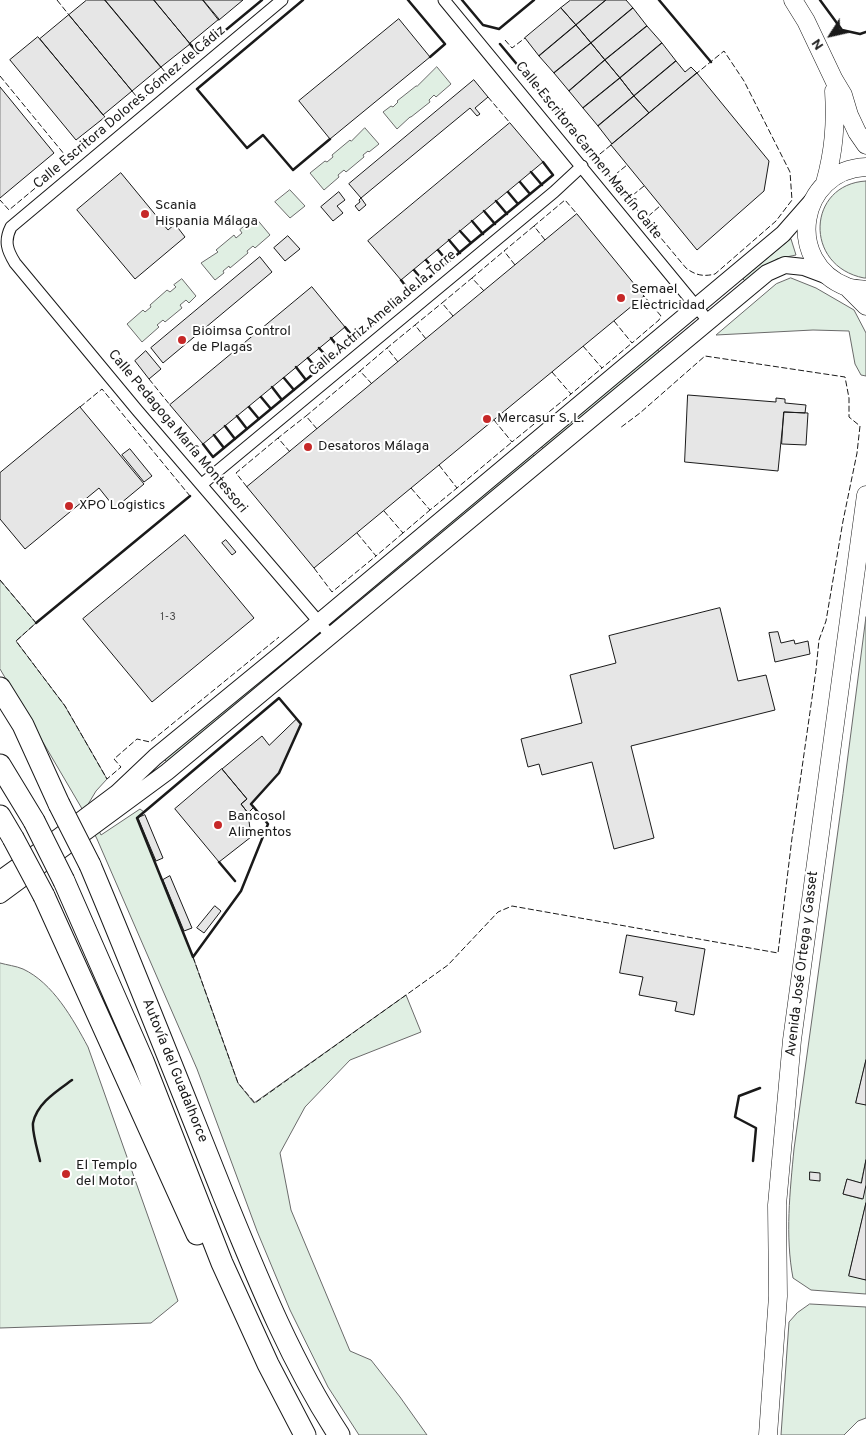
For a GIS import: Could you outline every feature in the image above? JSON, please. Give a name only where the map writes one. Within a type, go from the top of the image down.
[{"type":"highway","points":[[0,688],[23,725],[59,804]]},
{"type":"highway","name":"Autovía del Guadalhorce","points":[[0,711],[59,804],[90,864],[265,1296],[292,1355],[323,1411],[339,1435]]},
{"type":"highway","name":"Autovía del Guadalhorce","points":[[0,765],[34,820],[64,881],[143,1061],[222,1263],[268,1364],[303,1431]]},
{"type":"highway","points":[[0,816],[44,896],[262,1376],[303,1431]]},
{"type":"main road","points":[[793,0],[806,21],[843,95],[857,132],[866,145]]},
{"type":"main road","points":[[826,183],[832,158],[836,120],[834,80]]},
{"type":"main road","points":[[866,168],[857,168],[841,173],[826,183],[812,201],[806,225],[807,242],[814,258],[828,276],[847,287],[866,306]]},
{"type":"main road","points":[[847,287],[866,290]]},
{"type":"main road","name":"Avenida José Ortega y Gasset","points":[[768,1435],[778,1296],[777,1205],[792,1040],[866,495]]},
{"type":"street","name":"Calle Escritora Dolores Gómez de Cádiz","points":[[6,244],[11,227],[282,0]]},
{"type":"street","name":"Calle Escritora Carmen Martín Gaite","points":[[444,0],[709,322]]},
{"type":"street","name":"Calle Actriz Amelia de la Torre","points":[[202,484],[582,166]]},
{"type":"street","points":[[0,896],[57,847],[155,757],[783,234],[812,201]]},
{"type":"street","name":"Calle Pedagoga María Montessori","points":[[6,244],[15,263],[137,410],[331,636]]},
{"type":"street","points":[[0,879],[57,847],[168,772],[767,273],[785,266],[804,267],[828,276]]},
{"type":"green space","points":[[437,67],[451,84],[436,97],[434,95],[429,100],[430,102],[397,129],[383,112],[391,106],[393,107],[397,101],[417,86]]},
{"type":"green space","points":[[365,128],[379,144],[363,155],[364,157],[346,172],[344,170],[338,175],[339,177],[324,190],[310,173],[325,161],[327,162],[333,157],[332,155]]},
{"type":"green space","points":[[866,181],[866,278],[864,278],[844,271],[830,258],[822,243],[820,226],[823,210],[832,196],[846,186]]},
{"type":"green space","points":[[290,190],[305,206],[290,218],[275,202]]},
{"type":"green space","points":[[255,217],[270,235],[255,248],[253,246],[247,251],[248,253],[230,268],[229,266],[215,280],[201,263],[218,252],[216,250],[234,235],[236,238],[242,233],[240,230]]},
{"type":"green space","points":[[791,239],[796,255],[777,259],[746,282],[743,279]]},
{"type":"green space","points":[[791,278],[816,288],[854,310],[866,333],[866,376],[861,375],[855,364],[849,331],[813,330],[716,335],[776,284]]},
{"type":"green space","points":[[182,279],[196,296],[189,303],[186,300],[180,305],[182,308],[165,322],[163,320],[157,325],[159,327],[142,342],[127,324],[143,310],[145,312],[151,307],[150,305],[167,290],[170,292],[176,287],[174,285]]},
{"type":"green space","points":[[657,349],[661,354],[544,451],[541,446]]},
{"type":"green space","points":[[532,454],[535,457],[367,597],[364,593]]},
{"type":"green space","points":[[0,580],[36,623],[16,641],[65,706],[107,779],[96,791],[87,806],[101,835],[140,809],[144,812],[137,818],[193,957],[238,1083],[254,1103],[406,995],[421,1032],[350,1060],[305,1107],[280,1153],[291,1210],[350,1351],[371,1360],[427,1435],[359,1435],[328,1387],[290,1310],[257,1231],[197,1069],[97,839],[81,807],[0,669]]},
{"type":"green space","points":[[866,617],[866,1060],[856,1102],[866,1105],[866,1160],[861,1183],[847,1179],[843,1194],[862,1199],[866,1185],[866,1203],[849,1275],[866,1280],[866,1294],[811,1290],[793,1278],[789,1230],[794,1149]]},
{"type":"green space","points":[[280,663],[283,666],[167,762],[164,759]]},
{"type":"green space","name":"El Templo del Motor","points":[[0,963],[23,969],[44,983],[69,1014],[88,1047],[178,1301],[151,1323],[0,1328]]},
{"type":"green space","points":[[810,1304],[866,1307],[866,1418],[858,1421],[844,1435],[781,1435],[789,1322],[797,1313]]},
{"type":"building","points":[[87,0],[105,0],[161,67],[132,91],[69,15]]},
{"type":"building","points":[[105,0],[154,0],[190,44],[161,67]]},
{"type":"building","points":[[154,0],[203,0],[219,19],[190,43]]},
{"type":"building","points":[[203,0],[243,0],[219,20]]},
{"type":"building","points":[[571,0],[606,0],[576,25],[561,8]]},
{"type":"building","points":[[606,0],[626,0],[633,8],[591,43],[576,25]]},
{"type":"building","points":[[561,8],[576,25],[539,56],[525,38]]},
{"type":"building","points":[[633,8],[647,26],[605,60],[591,43]]},
{"type":"building","points":[[69,15],[132,91],[103,115],[40,39]]},
{"type":"building","points":[[399,19],[430,57],[330,139],[299,101]]},
{"type":"building","points":[[576,25],[591,43],[554,73],[539,56]]},
{"type":"building","points":[[647,26],[662,43],[620,78],[605,60]]},
{"type":"building","points":[[38,37],[105,117],[76,140],[10,60]]},
{"type":"building","points":[[591,43],[605,60],[569,91],[554,73]]},
{"type":"building","points":[[662,43],[676,61],[634,96],[620,78]]},
{"type":"building","points":[[605,60],[620,78],[583,108],[569,91]]},
{"type":"building","points":[[676,61],[685,72],[691,67],[697,73],[649,113],[634,96]]},
{"type":"building","points":[[697,73],[769,161],[764,191],[697,250],[611,145]]},
{"type":"building","points":[[620,78],[634,96],[598,126],[583,108]]},
{"type":"building","points":[[474,80],[488,97],[475,108],[480,114],[477,116],[470,108],[361,198],[349,184]]},
{"type":"building","points":[[0,87],[54,153],[0,198]]},
{"type":"building","points":[[634,96],[649,113],[612,144],[598,126]]},
{"type":"building","points":[[510,123],[543,162],[401,280],[368,241]]},
{"type":"building","points":[[121,173],[168,230],[175,224],[185,237],[135,279],[77,210]]},
{"type":"building","points":[[339,192],[345,200],[337,206],[343,213],[333,221],[321,207]]},
{"type":"building","points":[[361,198],[366,205],[359,211],[355,206],[360,202]]},
{"type":"building","points":[[577,214],[644,296],[314,568],[247,487]]},
{"type":"building","points":[[288,236],[300,249],[285,261],[274,248]]},
{"type":"building","points":[[260,257],[272,272],[163,363],[151,348]]},
{"type":"building","points":[[312,287],[345,327],[203,444],[170,405]]},
{"type":"building","points":[[146,351],[161,369],[149,379],[135,361]]},
{"type":"building","points":[[688,395],[776,402],[776,398],[785,399],[785,403],[806,405],[805,413],[784,412],[778,471],[685,462]]},
{"type":"building","points":[[80,407],[144,484],[115,508],[99,488],[25,549],[0,519],[0,473]]},
{"type":"building","points":[[784,412],[808,413],[806,445],[782,444]]},
{"type":"building","points":[[130,449],[152,476],[144,482],[122,455]]},
{"type":"building","points":[[185,535],[254,618],[152,702],[83,619]]},
{"type":"building","points":[[226,540],[236,552],[232,555],[222,543]]},
{"type":"building","points":[[720,608],[738,681],[766,675],[775,710],[631,746],[654,838],[614,849],[592,762],[542,775],[539,764],[528,767],[521,739],[582,723],[570,675],[616,663],[609,636]]},
{"type":"building","points":[[778,632],[781,643],[794,640],[795,644],[808,641],[810,654],[775,662],[769,633]]},
{"type":"building","points":[[297,719],[301,724],[279,773],[251,804],[254,807],[248,813],[241,804],[247,799],[222,769],[262,736],[269,745]]},
{"type":"building","name":"Bancosol Alimentos","points":[[222,769],[247,799],[241,804],[248,813],[251,837],[219,862],[175,809]]},
{"type":"building","points":[[145,815],[163,858],[156,861],[138,818]]},
{"type":"building","points":[[170,876],[192,928],[184,931],[163,880]]},
{"type":"building","points":[[215,906],[221,911],[204,933],[197,928]]},
{"type":"building","points":[[627,935],[705,949],[694,1015],[675,1011],[677,1002],[639,995],[643,977],[620,973]]},
{"type":"building","points":[[866,1060],[866,1105],[856,1103]]},
{"type":"building","points":[[866,1160],[866,1185],[863,1199],[843,1194],[847,1179],[861,1183]]},
{"type":"building","points":[[810,1172],[820,1173],[820,1181],[810,1180]]},
{"type":"building","points":[[866,1203],[866,1280],[849,1276]]},
{"type":"fence","points":[[57,0],[69,15]]},
{"type":"fence","points":[[505,40],[512,48],[525,38]]},
{"type":"fence","points":[[645,219],[686,268],[699,275],[711,275],[715,274],[776,221],[792,200],[790,172],[744,81],[724,51],[697,73]]},
{"type":"fence","points":[[161,67],[169,77],[198,53]]},
{"type":"fence","points":[[0,76],[69,160],[9,210],[0,200]]},
{"type":"fence","points":[[105,117],[111,125],[169,77]]},
{"type":"fence","points":[[132,91],[140,101]]},
{"type":"fence","points":[[488,97],[510,123]]},
{"type":"fence","points":[[69,160],[111,125]]},
{"type":"fence","points":[[611,145],[595,158],[611,178],[627,165]]},
{"type":"fence","points":[[611,178],[628,199]]},
{"type":"fence","points":[[644,186],[628,199],[645,219],[660,206]]},
{"type":"fence","points":[[545,240],[534,226],[565,200],[577,214]]},
{"type":"fence","points":[[515,265],[504,251],[534,226]]},
{"type":"fence","points":[[484,291],[472,278],[504,251]]},
{"type":"fence","points":[[453,316],[442,303],[472,278]]},
{"type":"fence","points":[[614,321],[632,343],[659,320],[661,316],[644,296]]},
{"type":"fence","points":[[426,339],[415,325],[442,303]]},
{"type":"fence","points":[[398,362],[387,348],[415,325]]},
{"type":"fence","points":[[583,346],[602,368],[632,343]]},
{"type":"fence","points":[[372,384],[360,371],[387,348]]},
{"type":"fence","points":[[193,957],[238,1083],[255,1103],[448,965],[498,912],[512,906],[778,953],[819,640],[826,621],[857,453],[860,426],[849,417],[849,398],[845,377],[705,356],[620,428]]},
{"type":"fence","points":[[552,372],[571,394],[602,368]]},
{"type":"fence","points":[[317,429],[306,416],[360,371]]},
{"type":"fence","points":[[149,379],[170,405]]},
{"type":"fence","points":[[80,407],[102,389],[190,496]]},
{"type":"fence","points":[[494,420],[512,442],[571,394]]},
{"type":"fence","points":[[290,452],[278,438],[306,416]]},
{"type":"fence","points":[[247,487],[236,473],[278,438]]},
{"type":"fence","points":[[439,465],[457,488],[512,442]]},
{"type":"fence","points":[[411,488],[430,510],[457,488]]},
{"type":"fence","points":[[384,511],[403,533],[430,510]]},
{"type":"fence","points":[[357,533],[376,556],[403,533]]},
{"type":"fence","points":[[314,568],[332,592],[376,556]]},
{"type":"fence","points":[[0,580],[36,623],[16,641],[65,706],[107,779],[121,767],[114,759],[137,739],[150,742],[279,637]]},
{"type":"wall","points":[[190,44],[198,53],[262,0]]},
{"type":"wall","points":[[303,0],[197,89],[247,148],[263,135],[293,170],[330,139]]},
{"type":"wall","points":[[408,0],[445,44],[430,57]]},
{"type":"wall","points":[[462,0],[483,25],[499,29],[534,0]]},
{"type":"wall","points":[[659,0],[711,62]]},
{"type":"wall","points":[[820,0],[842,30],[860,34],[866,32]]},
{"type":"wall","points":[[500,44],[595,158]]},
{"type":"wall","points":[[203,444],[213,457],[553,175],[543,162]]},
{"type":"wall","points":[[531,172],[542,185]]},
{"type":"wall","points":[[520,182],[530,194]]},
{"type":"wall","points":[[508,192],[518,204]]},
{"type":"wall","points":[[496,201],[507,214]]},
{"type":"wall","points":[[484,211],[495,224]]},
{"type":"wall","points":[[472,221],[483,234]]},
{"type":"wall","points":[[460,231],[471,243]]},
{"type":"wall","points":[[449,240],[460,253]]},
{"type":"wall","points":[[438,250],[448,262]]},
{"type":"wall","points":[[426,260],[436,272]]},
{"type":"wall","points":[[414,270],[424,282]]},
{"type":"wall","points":[[401,280],[411,293]]},
{"type":"wall","points":[[345,327],[355,339]]},
{"type":"wall","points":[[331,338],[341,351]]},
{"type":"wall","points":[[319,348],[330,360]]},
{"type":"wall","points":[[308,358],[318,370]]},
{"type":"wall","points":[[296,367],[306,380]]},
{"type":"wall","points":[[284,378],[294,390]]},
{"type":"wall","points":[[272,387],[282,400]]},
{"type":"wall","points":[[261,397],[271,409]]},
{"type":"wall","points":[[249,407],[259,419]]},
{"type":"wall","points":[[237,416],[247,429]]},
{"type":"wall","points":[[225,426],[235,439]]},
{"type":"wall","points":[[214,435],[224,448]]},
{"type":"wall","points":[[36,623],[190,496]]},
{"type":"wall","points":[[279,698],[301,724],[279,773],[251,804],[268,824],[241,891],[193,957],[137,818],[279,698]]},
{"type":"wall","points":[[219,862],[235,881]]},
{"type":"wall","points":[[40,1161],[33,1131],[35,1116],[48,1098],[72,1080]]},
{"type":"wall","points":[[753,1161],[756,1128],[735,1117],[739,1096],[760,1088]]},
{"type":"place","name":"Scania Hispania Málaga","points":[[145,214]]},
{"type":"place","name":"Semael Electricidad","points":[[621,298]]},
{"type":"place","name":"Bioimsa Control de Plagas","points":[[182,340]]},
{"type":"place","name":"Mercasur S. L.","points":[[487,419]]},
{"type":"place","name":"Desatoros Málaga","points":[[308,447]]},
{"type":"place","name":"XPO Logistics","points":[[69,506]]},
{"type":"place","name":"Bancosol Alimentos","points":[[218,825]]},
{"type":"place","name":"El Templo del Motor","points":[[66,1174]]}]
